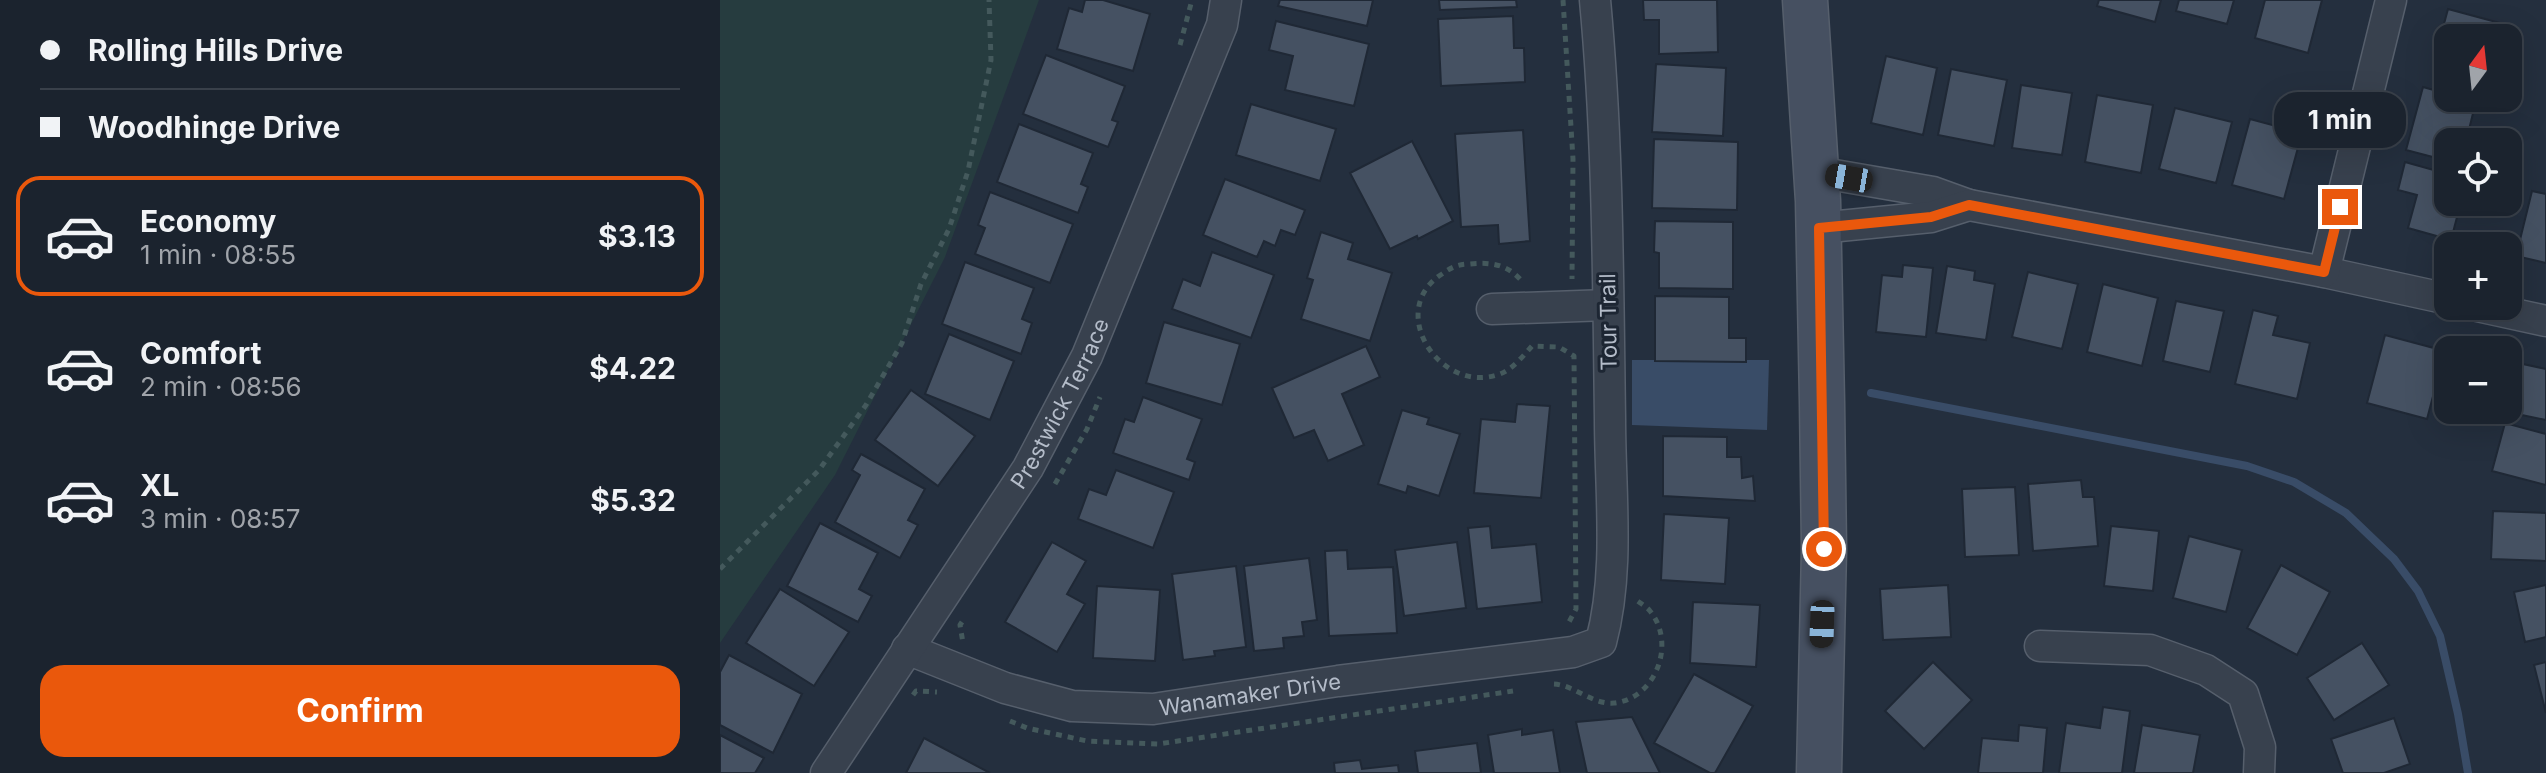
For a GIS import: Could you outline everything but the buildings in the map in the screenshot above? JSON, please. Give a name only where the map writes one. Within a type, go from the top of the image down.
[{"type":"street","name":"Prestwick Terrace","points":[[826,773],[1028,468],[1087,356],[1222,25],[1226,0]]},
{"type":"street","name":"Tour Trail","points":[[1595,0],[1608,305],[1611,557],[1609,611],[1601,642]]},
{"type":"street","points":[[1805,0],[1819,228],[1824,549],[1819,773]]},
{"type":"street","points":[[2324,272],[2391,0]]},
{"type":"street","points":[[1817,172],[1933,192],[1969,205],[2434,296]]},
{"type":"street","points":[[1819,228],[1931,217],[1969,205]]},
{"type":"street","points":[[1492,309],[1608,305]]},
{"type":"street","points":[[2522,316],[2546,321]]},
{"type":"street","name":"Wanamaker Drive","points":[[907,649],[1005,688],[1072,706],[1153,709],[1338,681],[1573,652],[1601,642]]},
{"type":"street","points":[[2040,646],[2150,650],[2206,670],[2243,694],[2260,747],[2259,773]]},
{"type":"path","points":[[720,569],[819,470],[866,405],[902,343],[921,284],[949,229],[968,171],[991,60],[989,0]]},
{"type":"path","points":[[1178,54],[1192,0]]},
{"type":"path","points":[[1563,0],[1573,159],[1572,278],[1568,285]]},
{"type":"path","points":[[1562,628],[1572,619],[1576,609],[1574,356],[1568,351]]},
{"type":"path","points":[[1543,686],[1558,684],[1609,704],[1627,701],[1646,689],[1655,676],[1661,653],[1660,629],[1650,610],[1634,599],[1631,589]]},
{"type":"path","points":[[963,635],[963,645]]},
{"type":"path","points":[[1001,718],[1027,728],[1087,741],[1158,744],[1528,688]]},
{"type":"path","points":[[927,692],[950,697]]},
{"type":"green space","points":[[720,0],[1039,0],[945,257],[835,475],[720,643]]},
{"type":"water","points":[[1632,360],[1769,360],[1767,430],[1632,425]]},
{"type":"waterway","points":[[1871,393],[2247,466],[2294,482],[2346,513],[2394,559],[2418,591],[2440,636],[2468,773]]},
{"type":"route","points":[[1824,549],[1819,228],[1931,217],[1969,205],[2324,272],[2340,207]]}]
